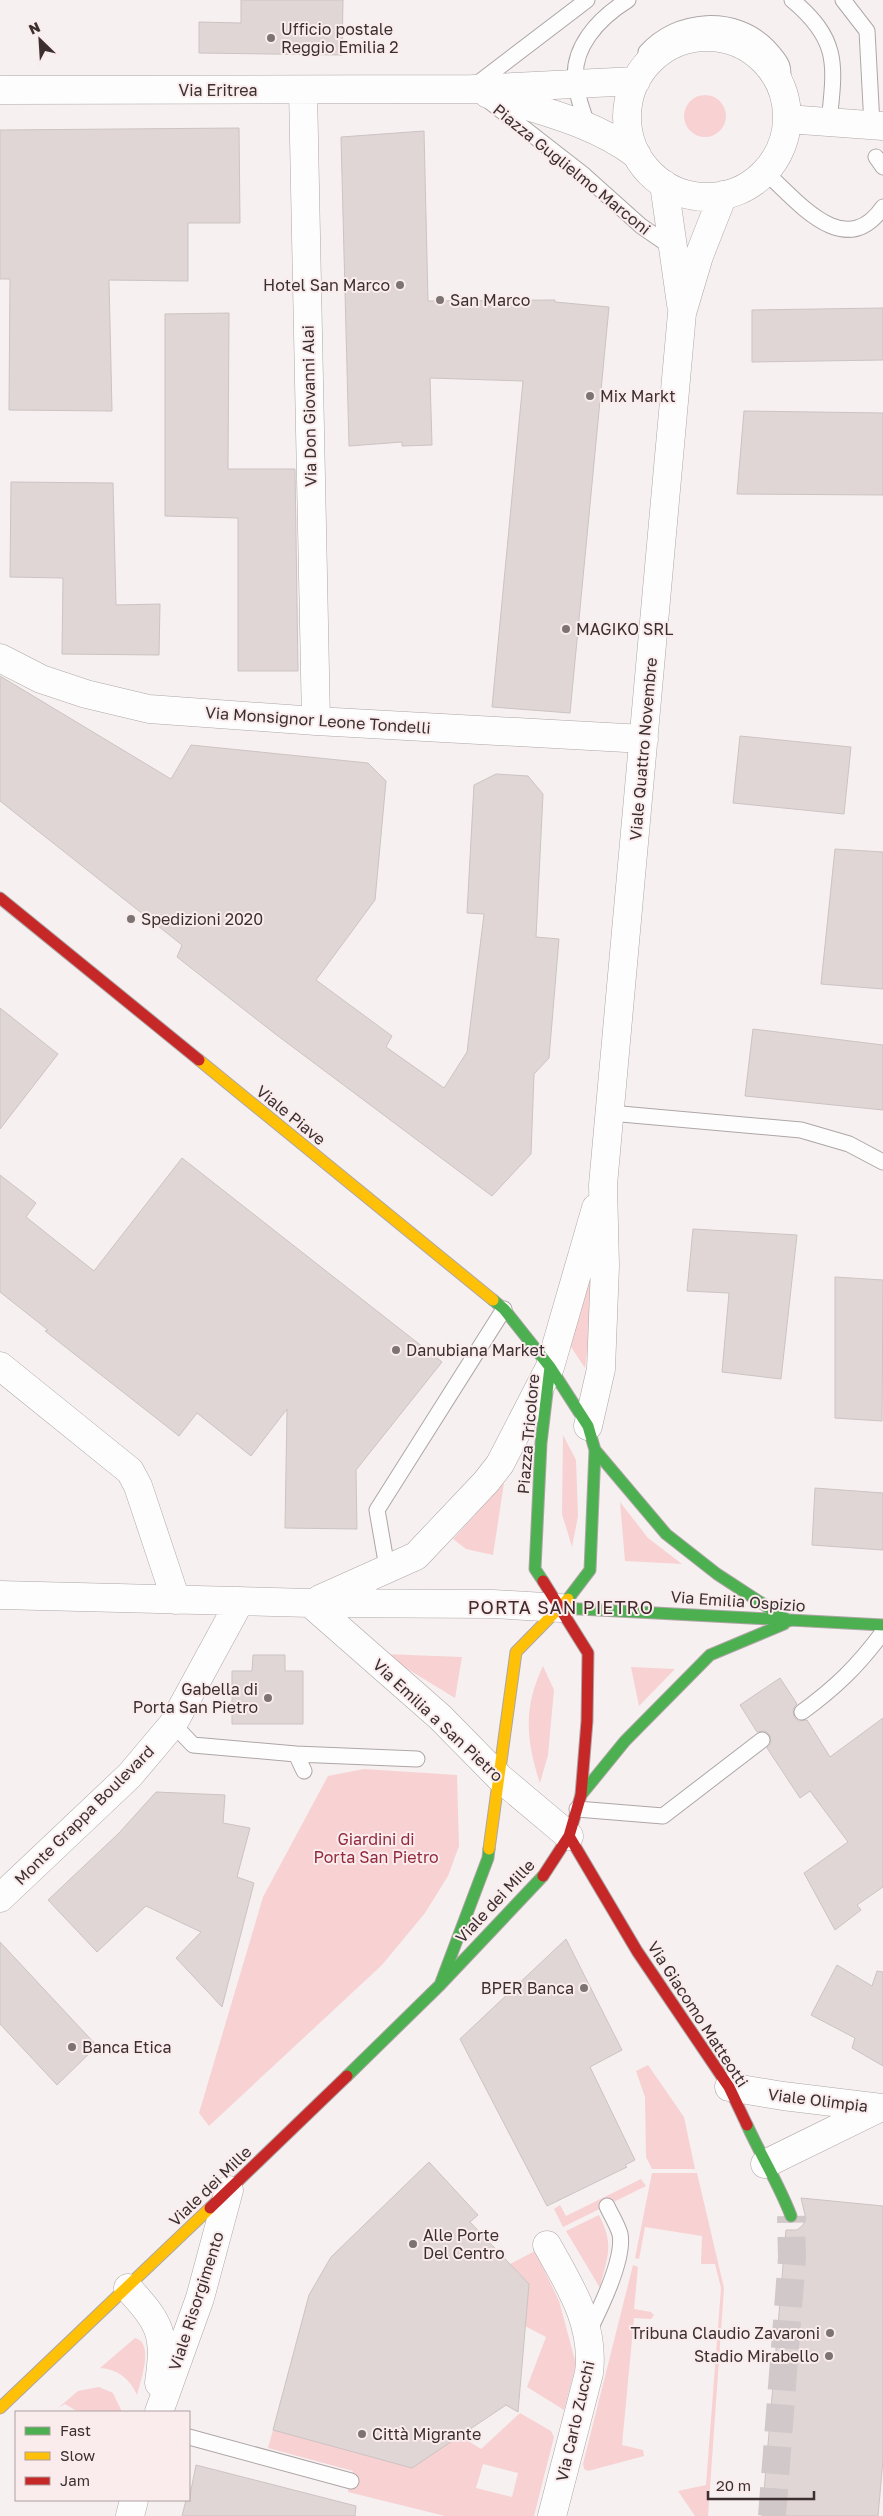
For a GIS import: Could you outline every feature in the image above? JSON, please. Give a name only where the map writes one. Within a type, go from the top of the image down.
[{"type":"main road","name":"Viale Piave","points":[[0,898],[504,1309],[550,1368]]},
{"type":"main road","name":"Piazza Tricolore","points":[[550,1368],[592,1438],[666,1534],[718,1574],[790,1622]]},
{"type":"main road","name":"Piazza Tricolore","points":[[550,1368],[541,1443],[535,1569],[588,1653],[587,1721],[579,1802],[569,1836]]},
{"type":"main road","points":[[500,1778],[516,1652],[561,1608],[590,1570],[592,1438]]},
{"type":"main road","name":"Via Emilia Ospizio","points":[[561,1608],[621,1609],[790,1622],[883,1625]]},
{"type":"main road","name":"Piazza Tricolore","points":[[579,1802],[626,1741],[710,1655],[790,1622]]},
{"type":"main road","name":"Viale dei Mille","points":[[440,1985],[488,1858],[500,1778]]},
{"type":"main road","name":"Viale dei Mille","points":[[0,2408],[128,2288],[440,1985],[544,1874],[569,1836]]},
{"type":"main road","name":"Via Giacomo Matteotti","points":[[569,1836],[638,1951],[729,2087],[765,2164],[780,2188],[791,2216]]},
{"type":"street","name":"Piazza Guglielmo Marconi","points":[[472,88],[588,126],[610,137],[636,155],[655,178],[692,196],[723,195],[738,191],[765,172],[780,148],[787,119],[781,87],[770,68],[745,46],[723,39],[700,37],[676,44],[655,57],[641,73],[628,105],[628,131],[636,155]]},
{"type":"street","name":"Piazza Guglielmo Marconi","points":[[435,89],[576,83],[641,73]]},
{"type":"street","name":"Via Eritrea","points":[[0,90],[435,89]]},
{"type":"street","name":"Via Don Giovanni Alai","points":[[303,90],[316,721]]},
{"type":"street","points":[[787,119],[877,125]]},
{"type":"street","name":"Piazza Guglielmo Marconi","points":[[664,184],[682,313]]},
{"type":"street","points":[[682,313],[699,256],[723,195]]},
{"type":"street","name":"Viale Quattro Novembre","points":[[592,1438],[600,1370],[605,1266],[602,1185],[682,313]]},
{"type":"street","name":"Via Monsignor Leone Tondelli","points":[[0,658],[41,679],[86,694],[149,709],[316,721],[644,739]]},
{"type":"street","name":"Viale Quattro Novembre","points":[[550,1368],[602,1185]]},
{"type":"street","points":[[0,1366],[130,1471],[138,1486],[176,1600]]},
{"type":"street","points":[[310,1603],[416,1556],[486,1482],[500,1464],[550,1368]]},
{"type":"street","points":[[0,1596],[310,1603],[476,1603],[561,1608]]},
{"type":"street","name":"Monte Grappa Boulevard","points":[[0,1898],[130,1775],[173,1724],[240,1601]]},
{"type":"street","name":"Via Emilia a San Pietro","points":[[310,1603],[440,1717],[500,1778],[569,1836]]},
{"type":"street","name":"Viale Olimpia","points":[[729,2087],[782,2096],[881,2108]]},
{"type":"street","name":"Viale Olimpia","points":[[765,2164],[881,2108]]},
{"type":"street","name":"Viale Risorgimento","points":[[157,2411],[200,2298],[229,2190]]},
{"type":"street","name":"Via Carlo Zucchi","points":[[547,2245],[578,2302],[588,2333],[591,2353],[589,2373],[552,2516]]},
{"type":"street","name":"Viale Risorgimento","points":[[128,2288],[155,2320],[164,2350],[157,2411]]},
{"type":"street","points":[[130,2516],[134,2501]]},
{"type":"lane","points":[[472,88],[586,0]]},
{"type":"lane","points":[[588,126],[576,83],[578,57],[586,39],[612,10],[628,0]]},
{"type":"lane","points":[[792,0],[824,35],[832,53],[834,77],[828,122]]},
{"type":"lane","points":[[843,0],[868,31],[877,125]]},
{"type":"lane","name":"Piazza Guglielmo Marconi","points":[[472,88],[584,175],[641,226],[673,248]]},
{"type":"lane","points":[[765,172],[813,217],[832,226],[847,228],[862,225],[874,218],[883,207]]},
{"type":"lane","points":[[610,1113],[801,1130],[849,1144],[883,1162]]},
{"type":"lane","points":[[393,1566],[385,1556],[377,1510],[504,1309]]},
{"type":"lane","points":[[802,1712],[834,1689],[862,1661],[883,1632]]},
{"type":"lane","points":[[173,1724],[193,1745],[296,1754],[417,1759]]},
{"type":"lane","points":[[579,1802],[663,1816],[762,1740]]},
{"type":"lane","points":[[296,1754],[304,1771]]},
{"type":"lane","points":[[588,2333],[608,2292],[619,2249],[619,2233],[607,2206]]},
{"type":"lane","points":[[190,2437],[351,2481]]},
{"type":"green space","points":[[709,95],[717,98],[723,104],[726,116],[723,128],[717,134],[701,137],[693,134],[687,128],[684,112],[687,104],[693,98]]},
{"type":"green space","points":[[595,1231],[598,1272],[585,1368],[567,1341]]},
{"type":"green space","points":[[563,1435],[576,1460],[578,1516],[572,1547],[562,1514]]},
{"type":"green space","points":[[504,1483],[493,1555],[466,1549],[453,1539]]},
{"type":"green space","points":[[620,1502],[648,1538],[682,1564],[625,1561]]},
{"type":"green space","points":[[383,1654],[462,1657],[455,1698]]},
{"type":"green space","points":[[543,1666],[554,1690],[548,1755],[540,1783],[532,1752],[529,1724],[532,1696]]},
{"type":"green space","points":[[631,1667],[675,1669],[639,1706]]},
{"type":"green space","name":"Giardini di Porta San Pietro","points":[[364,1769],[457,1775],[459,1846],[448,1876],[425,1913],[382,1965],[209,2126],[199,2113],[263,1897],[328,1776]]},
{"type":"green space","points":[[648,2065],[684,2117],[695,2169],[652,2169],[646,2157],[645,2097],[636,2071]]},
{"type":"green space","points":[[652,2173],[697,2173],[724,2288],[708,2516],[695,2516],[678,2491],[706,2485],[721,2288],[715,2264],[701,2264],[702,2236],[645,2227],[639,2259],[635,2258]]},
{"type":"green space","points":[[641,2179],[646,2186],[563,2227],[554,2209],[560,2205],[566,2216]]},
{"type":"green space","points":[[599,2215],[608,2243],[607,2259],[600,2288],[566,2231]]},
{"type":"green space","points":[[535,2251],[559,2301],[576,2364],[564,2410],[527,2387],[546,2337],[525,2326],[529,2284],[510,2264]]},
{"type":"green space","points":[[633,2265],[638,2267],[634,2309],[651,2312],[654,2315],[651,2319],[634,2318],[622,2445],[643,2450],[644,2456],[588,2471],[584,2469],[583,2464]]},
{"type":"green space","points":[[135,2338],[141,2341],[145,2355],[145,2364],[137,2395],[131,2384],[123,2376],[112,2370],[100,2368]]},
{"type":"green space","points":[[99,2387],[113,2393],[122,2411],[76,2411],[65,2404],[58,2408],[78,2391]]},
{"type":"green space","points":[[520,2413],[551,2431],[554,2437],[534,2516],[445,2516],[348,2492],[353,2471],[268,2448],[273,2430],[459,2435],[481,2449]],"holes":[[[483,2464],[518,2473],[512,2497],[476,2488]]]},
{"type":"building","name":"Ufficio postale Reggio Emilia 2","points":[[241,0],[343,0],[342,55],[199,53],[199,22],[241,23]]},
{"type":"building","points":[[239,128],[240,223],[188,223],[188,281],[109,280],[112,411],[9,410],[10,279],[0,279],[0,130]]},
{"type":"building","points":[[424,131],[428,301],[555,300],[555,302],[609,307],[570,713],[492,707],[523,381],[430,378],[432,445],[402,446],[402,442],[349,446],[341,137]]},
{"type":"building","points":[[883,308],[883,360],[752,362],[752,310]]},
{"type":"building","points":[[229,313],[228,469],[295,469],[298,671],[238,671],[238,518],[165,516],[165,314]]},
{"type":"building","points":[[744,411],[883,413],[883,495],[737,494]]},
{"type":"building","points":[[11,482],[113,483],[116,605],[160,604],[159,655],[62,654],[63,578],[10,577]]},
{"type":"building","points":[[0,676],[171,779],[191,745],[368,763],[386,781],[375,900],[316,980],[392,1036],[386,1047],[444,1088],[467,1052],[484,914],[467,913],[474,785],[496,774],[528,776],[543,794],[536,937],[559,939],[549,1058],[534,1074],[531,1154],[492,1196],[274,1033],[177,957],[182,945],[0,801]]},
{"type":"building","points":[[740,736],[851,747],[844,814],[733,803]]},
{"type":"building","points":[[835,849],[883,852],[883,989],[821,984]]},
{"type":"building","points":[[0,1008],[58,1054],[0,1129]]},
{"type":"building","points":[[753,1029],[883,1045],[883,1110],[745,1096]]},
{"type":"building","points":[[182,1158],[442,1362],[356,1470],[357,1529],[285,1528],[287,1409],[251,1456],[197,1413],[179,1436],[45,1331],[48,1330],[0,1292],[0,1175],[36,1203],[26,1217],[94,1271]]},
{"type":"building","points":[[693,1229],[797,1235],[781,1379],[722,1372],[729,1293],[687,1291]]},
{"type":"building","points":[[835,1277],[883,1280],[882,1421],[835,1418]]},
{"type":"building","points":[[815,1488],[883,1493],[883,1550],[812,1545]]},
{"type":"building","name":"Gabella di Porta San Pietro","points":[[253,1655],[285,1655],[285,1671],[303,1671],[303,1724],[232,1724],[232,1671],[252,1671]]},
{"type":"building","points":[[780,1678],[797,1704],[793,1709],[794,1717],[799,1721],[807,1720],[830,1757],[883,1718],[883,1887],[857,1905],[861,1910],[835,1930],[804,1873],[848,1842],[810,1791],[800,1798],[767,1748],[771,1743],[770,1735],[765,1731],[757,1732],[740,1705]]},
{"type":"building","points":[[156,1792],[225,1795],[223,1823],[250,1828],[237,1877],[254,1883],[222,2007],[176,1958],[201,1932],[146,1906],[97,1952],[48,1900],[119,1833]]},
{"type":"building","points":[[566,1939],[622,2050],[590,2067],[635,2160],[625,2165],[627,2167],[547,2206],[460,2039]]},
{"type":"building","points":[[0,1942],[97,2046],[57,2085],[0,2024]]},
{"type":"building","points":[[837,1965],[872,1986],[877,1971],[883,1972],[883,2066],[852,2048],[855,2038],[811,2015]]},
{"type":"building","points":[[429,2162],[478,2215],[470,2222],[529,2284],[518,2412],[506,2405],[412,2468],[273,2430],[309,2295],[331,2257]]},
{"type":"building","name":"Stadio Mirabello","points":[[801,2198],[883,2206],[883,2460],[878,2516],[762,2516],[786,2230],[797,2230],[806,2219]]},
{"type":"building","points":[[196,2465],[356,2506],[355,2516],[182,2516],[186,2501],[190,2501]]},
{"type":"tunnel","points":[[772,2516],[792,2257],[791,2216]]},
{"type":"traffic: fast","points":[[493,1300],[504,1309],[550,1367],[588,1426],[595,1450],[590,1570],[568,1599]]},
{"type":"traffic: fast","points":[[543,1581],[535,1569],[541,1443],[550,1367]]},
{"type":"traffic: fast","points":[[595,1450],[666,1534],[717,1574],[789,1621]]},
{"type":"traffic: fast","points":[[561,1608],[883,1625]]},
{"type":"traffic: fast","points":[[581,1795],[625,1741],[710,1655],[784,1624]]},
{"type":"traffic: fast","points":[[440,1985],[488,1858],[489,1849]]},
{"type":"traffic: fast","points":[[347,2076],[440,1985],[543,1876]]},
{"type":"traffic: fast","points":[[747,2125],[791,2216]]},
{"type":"traffic: slow","points":[[199,1060],[493,1300]]},
{"type":"traffic: slow","points":[[489,1849],[516,1652],[568,1599]]},
{"type":"traffic: slow","points":[[0,2408],[210,2208]]},
{"type":"traffic: jam","points":[[0,898],[199,1060]]},
{"type":"traffic: jam","points":[[543,1581],[588,1653],[587,1721],[581,1795],[569,1836],[543,1876]]},
{"type":"traffic: jam","points":[[569,1836],[637,1951],[729,2087],[747,2125]]},
{"type":"traffic: jam","points":[[210,2208],[347,2076]]},
{"type":"place","name":"Ufficio postale Reggio Emilia 2","points":[[271,38]]},
{"type":"place","name":"Hotel San Marco","points":[[400,285]]},
{"type":"place","name":"San Marco","points":[[440,300]]},
{"type":"place","name":"Mix Markt","points":[[590,396]]},
{"type":"place","name":"MAGIKO SRL","points":[[566,629]]},
{"type":"place","name":"Spedizioni 2020","points":[[131,919]]},
{"type":"place","name":"Danubiana Market","points":[[396,1350]]},
{"type":"place","name":"Gabella di Porta San Pietro","points":[[268,1698]]},
{"type":"place","name":"BPER Banca","points":[[584,1988]]},
{"type":"place","name":"Banca Etica","points":[[72,2047]]},
{"type":"place","name":"Alle Porte Del Centro","points":[[413,2244]]},
{"type":"place","name":"Tribuna Claudio Zavaroni","points":[[830,2333]]},
{"type":"place","name":"Stadio Mirabello","points":[[829,2356]]},
{"type":"place","name":"Città Migrante","points":[[362,2434]]},
{"type":"district","name":"PORTA SAN PIETRO","points":[[561,1608]]}]
